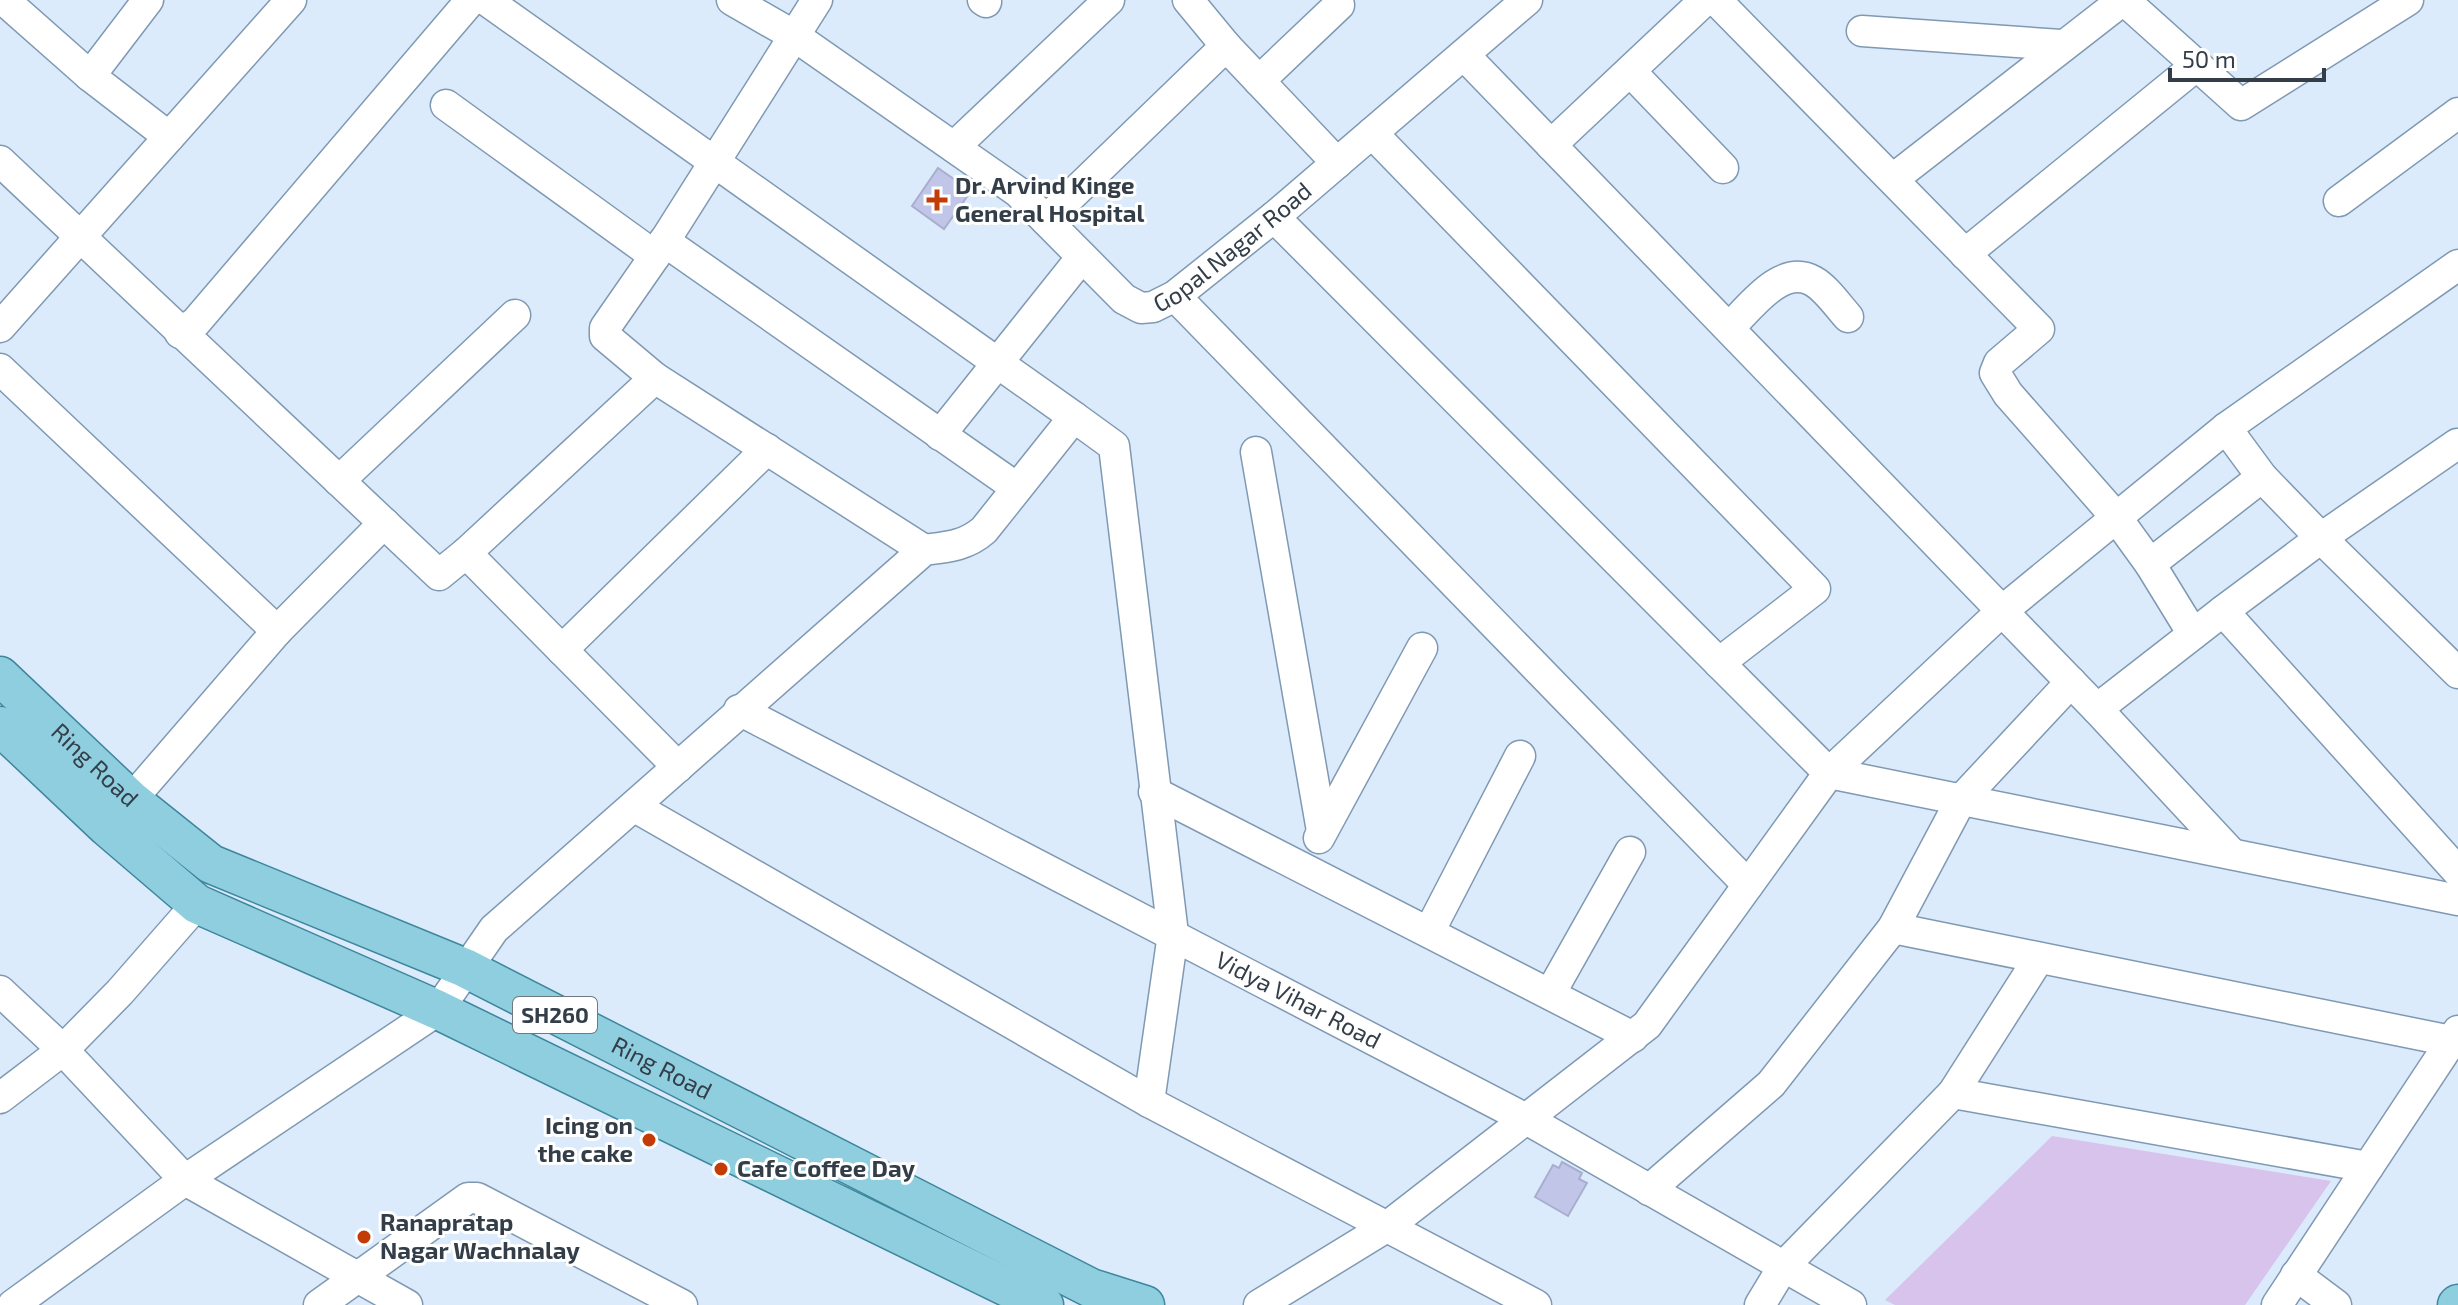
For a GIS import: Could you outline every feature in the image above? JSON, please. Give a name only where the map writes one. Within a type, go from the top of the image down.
[{"type":"main road","name":"Ring Road","points":[[0,676],[131,800],[211,864],[465,968],[1091,1288],[1145,1305]]},
{"type":"main road","name":"Ring Road","points":[[0,726],[107,827],[197,904],[438,1010],[1044,1305]]},
{"type":"street","points":[[4,0],[90,76],[169,137]]},
{"type":"street","points":[[90,76],[148,0]]},
{"type":"street","points":[[0,327],[291,0]]},
{"type":"street","points":[[180,333],[196,322],[471,0]]},
{"type":"street","points":[[486,0],[1114,446],[1173,934],[1149,1102]]},
{"type":"street","name":"Gopal Nagar Road","points":[[732,0],[793,35],[1018,192],[1124,299],[1141,308],[1153,307],[1175,296],[1274,217],[1527,0]]},
{"type":"street","points":[[817,0],[660,249],[605,328],[609,341],[655,378],[924,550]]},
{"type":"street","points":[[954,147],[1109,0]]},
{"type":"street","points":[[1188,0],[1226,46],[1337,163]]},
{"type":"street","points":[[1551,145],[1705,0]]},
{"type":"street","points":[[1716,0],[2039,329],[1999,363],[1995,373],[2008,394],[2116,517],[2150,564],[2193,634]]},
{"type":"street","points":[[1893,179],[2061,45],[2123,0],[2241,105],[2408,0]]},
{"type":"street","points":[[1259,81],[1339,2]]},
{"type":"street","points":[[1862,31],[2061,45]]},
{"type":"street","points":[[1046,220],[1226,46]]},
{"type":"street","points":[[1464,55],[1730,327],[2232,854]]},
{"type":"street","points":[[1965,254],[2197,65]]},
{"type":"street","points":[[1630,71],[1723,168]]},
{"type":"street","points":[[446,105],[1017,488]]},
{"type":"street","points":[[2339,201],[2458,113]]},
{"type":"street","points":[[1372,133],[1815,589],[1719,663]]},
{"type":"street","points":[[0,161],[439,575],[655,378]]},
{"type":"street","points":[[1274,217],[1829,773],[2458,900]]},
{"type":"street","points":[[940,435],[1082,257]]},
{"type":"street","points":[[1259,1305],[1388,1226],[1647,1025],[1829,773],[2002,611],[2226,428],[2458,265]]},
{"type":"street","points":[[1730,327],[1779,281],[1797,276],[1813,281],[1848,317]]},
{"type":"street","points":[[1175,296],[1748,885]]},
{"type":"street","points":[[339,481],[515,315]]},
{"type":"street","points":[[0,369],[277,631]]},
{"type":"street","points":[[13,1305],[185,1180],[438,1010],[494,929],[924,550],[955,547],[973,539],[1074,417]]},
{"type":"street","points":[[2226,428],[2262,477],[2458,673]]},
{"type":"street","points":[[2097,709],[2223,611],[2454,441]]},
{"type":"street","points":[[562,650],[767,449]]},
{"type":"street","points":[[1256,452],[1322,831]]},
{"type":"street","points":[[2150,564],[2262,477]]},
{"type":"street","points":[[131,800],[277,631],[384,523]]},
{"type":"street","points":[[466,553],[678,767]]},
{"type":"street","points":[[2223,611],[2458,872]]},
{"type":"street","points":[[1302,867],[1422,648]]},
{"type":"street","points":[[1649,1190],[1771,1084],[1893,928],[1961,800],[2071,682]]},
{"type":"street","name":"Vidya Vihar Road","points":[[739,710],[1528,1120],[1851,1305]]},
{"type":"street","points":[[1429,932],[1520,756]]},
{"type":"street","points":[[1154,792],[1633,1037]]},
{"type":"street","points":[[635,807],[1149,1102],[1536,1305]]},
{"type":"street","points":[[1550,994],[1630,852]]},
{"type":"street","points":[[0,1098],[63,1050],[120,992],[197,904]]},
{"type":"street","points":[[1893,928],[2455,1036],[2277,1305]]},
{"type":"street","points":[[1760,1305],[1783,1267],[1953,1093],[2039,958]]},
{"type":"street","points":[[0,991],[63,1050],[185,1180],[407,1305]]},
{"type":"street","points":[[1953,1093],[2368,1167]]},
{"type":"street","points":[[319,1305],[460,1201],[477,1198],[682,1305]]},
{"type":"street","points":[[2296,1275],[2336,1305]]},
{"type":"shaded area","points":[[2052,1136],[2331,1181],[2245,1305],[1895,1305],[1885,1300]]},
{"type":"building","points":[[938,168],[971,191],[944,229],[912,206]]},
{"type":"building","points":[[1562,1162],[1582,1173],[1579,1179],[1587,1183],[1568,1216],[1535,1197],[1553,1165],[1559,1168]]},
{"type":"place","name":"Dr. Arvind Kinge General Hospital","points":[[937,200]]},
{"type":"place","name":"Icing on the cake","points":[[649,1140]]},
{"type":"place","name":"Cafe Coffee Day","points":[[721,1169]]},
{"type":"place","name":"Ranapratap Nagar Wachnalay","points":[[364,1237]]}]
